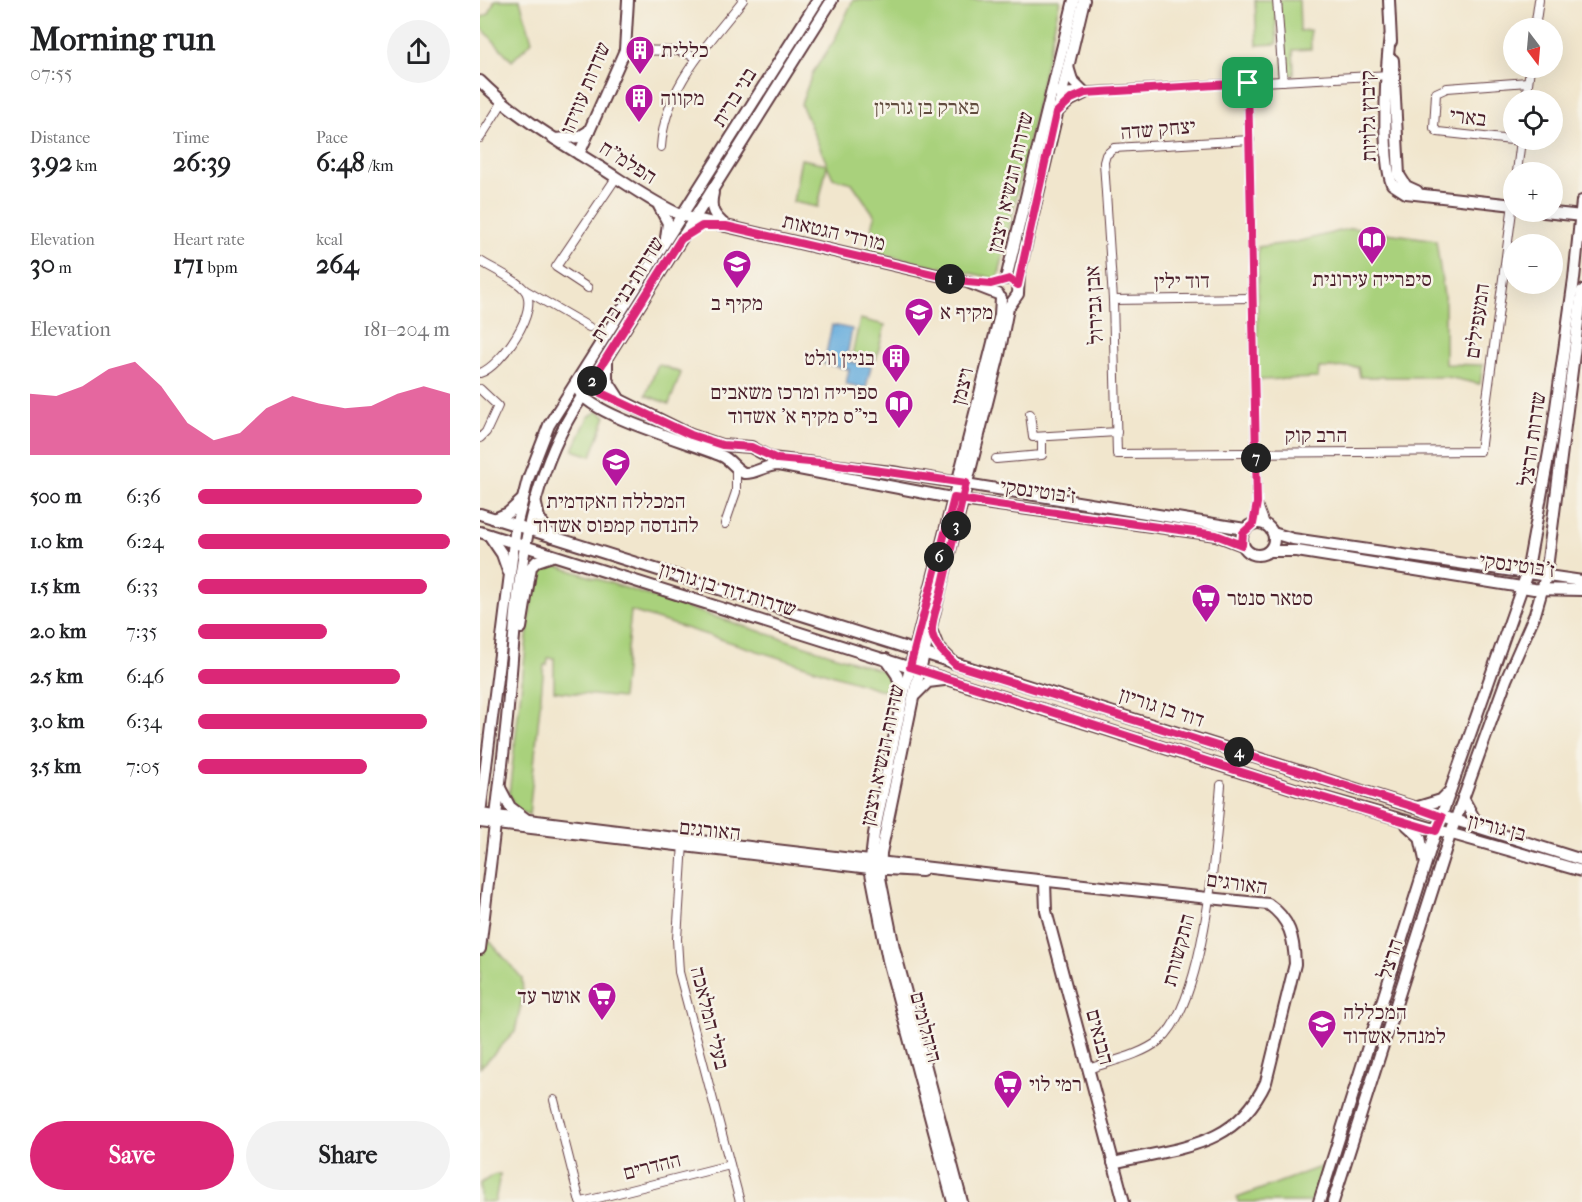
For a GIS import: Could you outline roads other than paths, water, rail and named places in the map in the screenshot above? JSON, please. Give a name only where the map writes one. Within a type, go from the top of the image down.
[{"type":"street","name":"שדרות עוזיהו","points":[[579,154],[625,50],[628,0]]},
{"type":"street","points":[[661,147],[667,112],[696,57],[743,0]]},
{"type":"street","name":"בני ברית","points":[[688,218],[695,196],[818,0]]},
{"type":"street","name":"בני ברית","points":[[730,163],[832,0]]},
{"type":"street","points":[[1056,93],[1074,0]]},
{"type":"street","points":[[1056,93],[1068,67],[1084,0]]},
{"type":"street","points":[[1277,0],[1283,81]]},
{"type":"street","name":"קיבוץ גלויות","points":[[1389,0],[1389,77],[1400,185],[1430,195],[1503,202]]},
{"type":"street","points":[[1536,18],[1539,0]]},
{"type":"street","points":[[625,50],[679,51],[696,57]]},
{"type":"street","points":[[1068,67],[1072,80],[1085,93]]},
{"type":"street","points":[[1056,93],[1389,77]]},
{"type":"street","points":[[1527,90],[1529,78]]},
{"type":"street","name":"הפלמ\"ח","points":[[480,81],[502,103],[555,140],[661,205],[688,218]]},
{"type":"street","name":"בארי","points":[[1503,138],[1438,132],[1434,128],[1434,97],[1436,93],[1447,88],[1528,82]]},
{"type":"street","points":[[1248,83],[1257,503],[1265,524],[1273,533],[1274,543],[1269,551],[1262,555],[1253,555],[1242,545],[1242,535],[1249,526],[1257,503]]},
{"type":"street","name":"שדרות הנשיא ויצמן","points":[[1056,93],[1056,113],[1018,285],[1018,294],[1004,291],[1056,93]]},
{"type":"street","points":[[1056,113],[1071,99],[1085,93]]},
{"type":"street","points":[[480,138],[502,103]]},
{"type":"street","points":[[555,140],[579,137],[589,130]]},
{"type":"street","name":"יצחק שדה","points":[[1106,155],[1114,148],[1250,140]]},
{"type":"street","name":"אבן גבירול","points":[[1106,155],[1104,162],[1113,300],[1117,454]]},
{"type":"street","name":"שדרות בני ברית","points":[[575,382],[666,240],[713,190],[730,163]]},
{"type":"street","points":[[588,288],[556,267],[616,178]]},
{"type":"street","points":[[713,190],[711,208],[715,216],[726,226]]},
{"type":"street","points":[[666,240],[668,223],[661,205],[695,196]]},
{"type":"street","points":[[1563,208],[1581,210]]},
{"type":"street","points":[[1563,211],[1581,210]]},
{"type":"street","name":"שדרות הרצל","points":[[1451,790],[1493,676],[1527,573],[1552,436],[1575,279],[1581,210]]},
{"type":"street","name":"שדרות בני ברית","points":[[495,820],[524,547],[535,496],[551,451],[585,391],[681,239],[688,218]]},
{"type":"street","name":"מורדי הגטאות","points":[[688,218],[1004,291]]},
{"type":"street","name":"המעפילים","points":[[1480,451],[1510,222]]},
{"type":"street","points":[[681,239],[702,226],[726,226]]},
{"type":"street","points":[[480,261],[589,327]]},
{"type":"street","points":[[1004,291],[1018,285]]},
{"type":"street","points":[[480,373],[493,367],[528,316],[530,304],[524,289]]},
{"type":"street","name":"ויצמן","points":[[962,483],[1004,291]]},
{"type":"street","name":"שדרות הרצל","points":[[1546,576],[1582,291]]},
{"type":"street","name":"דוד ילין","points":[[1113,300],[1251,298]]},
{"type":"street","points":[[607,357],[606,380],[615,395],[623,401],[691,435],[722,445],[751,447],[758,453],[760,461],[735,492]]},
{"type":"street","points":[[480,949],[495,820],[480,814],[509,573],[521,501],[549,425],[575,382],[585,391],[592,404],[632,422],[726,457],[742,472],[753,471]]},
{"type":"street","points":[[480,389],[498,406],[486,432],[480,438]]},
{"type":"street","points":[[585,391],[623,401]]},
{"type":"street","points":[[1030,414],[1033,437],[1117,432]]},
{"type":"street","points":[[996,459],[1042,455],[1042,437]]},
{"type":"street","points":[[725,524],[735,492],[734,456],[742,448]]},
{"type":"street","name":"הרב קוק","points":[[1117,454],[1480,451]]},
{"type":"street","name":"ז'בוטינסקי","points":[[758,453],[777,459],[962,483],[1249,526]]},
{"type":"street","name":"ז'בוטינסקי","points":[[753,471],[778,465],[958,499],[1216,535],[1242,545]]},
{"type":"street","name":"שדרות הנשיא ויצמן","points":[[875,865],[908,697],[962,483]]},
{"type":"street","points":[[535,496],[539,518],[552,537]]},
{"type":"street","points":[[494,519],[510,512],[521,501]]},
{"type":"street","name":"שדרות דוד בן גוריון","points":[[480,514],[880,640]]},
{"type":"street","points":[[1249,526],[1265,524]]},
{"type":"street","points":[[485,533],[502,554],[509,573]]},
{"type":"street","name":"שדרות דוד בן גוריון","points":[[485,533],[915,669]]},
{"type":"street","name":"ז'בוטינסקי","points":[[1273,533],[1293,539],[1582,581]]},
{"type":"street","name":"ז'בוטינסקי","points":[[1269,551],[1297,551],[1523,588],[1582,590]]},
{"type":"street","points":[[514,649],[522,624],[531,567],[537,561],[552,556]]},
{"type":"street","points":[[1488,832],[1474,819],[1463,798],[1506,680],[1535,614],[1546,576]]},
{"type":"street","points":[[1535,614],[1548,601],[1569,591]]},
{"type":"street","points":[[880,640],[908,639],[927,628],[938,647],[956,665]]},
{"type":"street","points":[[880,640],[920,652]]},
{"type":"street","name":"דוד בן גוריון","points":[[920,652],[1414,807],[1455,822]]},
{"type":"street","points":[[886,658],[908,697],[928,682],[949,679]]},
{"type":"street","name":"בן גוריון","points":[[915,669],[1301,791],[1582,871]]},
{"type":"street","points":[[480,790],[485,776]]},
{"type":"street","name":"התקשורת","points":[[1088,1069],[1145,1049],[1161,1039],[1178,1018],[1191,980],[1210,898],[1221,785]]},
{"type":"street","points":[[500,787],[510,807],[529,820]]},
{"type":"street","points":[[1414,807],[1434,803],[1451,790]]},
{"type":"street","points":[[1442,817],[1451,790]]},
{"type":"street","name":"הרצל","points":[[1333,1202],[1463,798]]},
{"type":"street","name":"הרצל","points":[[1319,1202],[1442,817]]},
{"type":"street","name":"האורגים","points":[[495,820],[518,828],[854,857],[875,865],[903,863],[937,870]]},
{"type":"street","name":"האורגים","points":[[480,822],[529,820],[683,842],[875,865],[1269,904],[1280,912],[1289,924],[1294,944],[1295,964],[1266,1082],[1252,1108],[1231,1129],[1198,1142],[1113,1162]]},
{"type":"street","points":[[1402,821],[1420,837],[1426,864]]},
{"type":"street","points":[[1455,822],[1582,860]]},
{"type":"street","points":[[491,855],[502,837],[518,828]]},
{"type":"street","name":"בעלי המלאכה","points":[[683,842],[677,939],[678,972],[740,1202]]},
{"type":"street","points":[[854,857],[878,842],[903,863]]},
{"type":"street","name":"היהלומים","points":[[875,865],[888,960],[953,1202]]},
{"type":"street","name":"היהלומים","points":[[875,865],[894,948],[962,1202]]},
{"type":"street","points":[[1026,880],[1044,900]]},
{"type":"street","name":"הבנאים","points":[[1045,882],[1044,900],[1124,1202]]},
{"type":"street","name":"ההדרים","points":[[554,1100],[581,1202],[730,1165]]},
{"type":"water","points":[[832,325],[852,329],[846,361],[871,366],[866,388],[846,384],[849,369],[824,364]]},
{"type":"place","name":"כללית","points":[[640,76]]},
{"type":"place","name":"מקווה","points":[[639,124]]},
{"type":"place","name":"סיפרייה עירונית","points":[[1372,266]]},
{"type":"place","name":"מקיף ב","points":[[737,290]]},
{"type":"place","name":"מקיף א","points":[[919,338]]},
{"type":"place","name":"בניין וולט","points":[[896,384]]},
{"type":"place","name":"ספרייה ומרכז משאבים בי\"ס מקיף א' אשדוד","points":[[899,430]]},
{"type":"place","name":"המכללה האקדמית להנדסה קמפוס אשדוד","points":[[616,488]]},
{"type":"place","name":"סטאר סנטר","points":[[1206,624]]},
{"type":"place","name":"אושר עד","points":[[602,1022]]},
{"type":"place","name":"המכללה למנהל אשדוד","points":[[1322,1050]]},
{"type":"place","name":"רמי לוי","points":[[1008,1110]]},
{"type":"park label","name":"פארק בן גוריון","points":[[927,107]]}]
